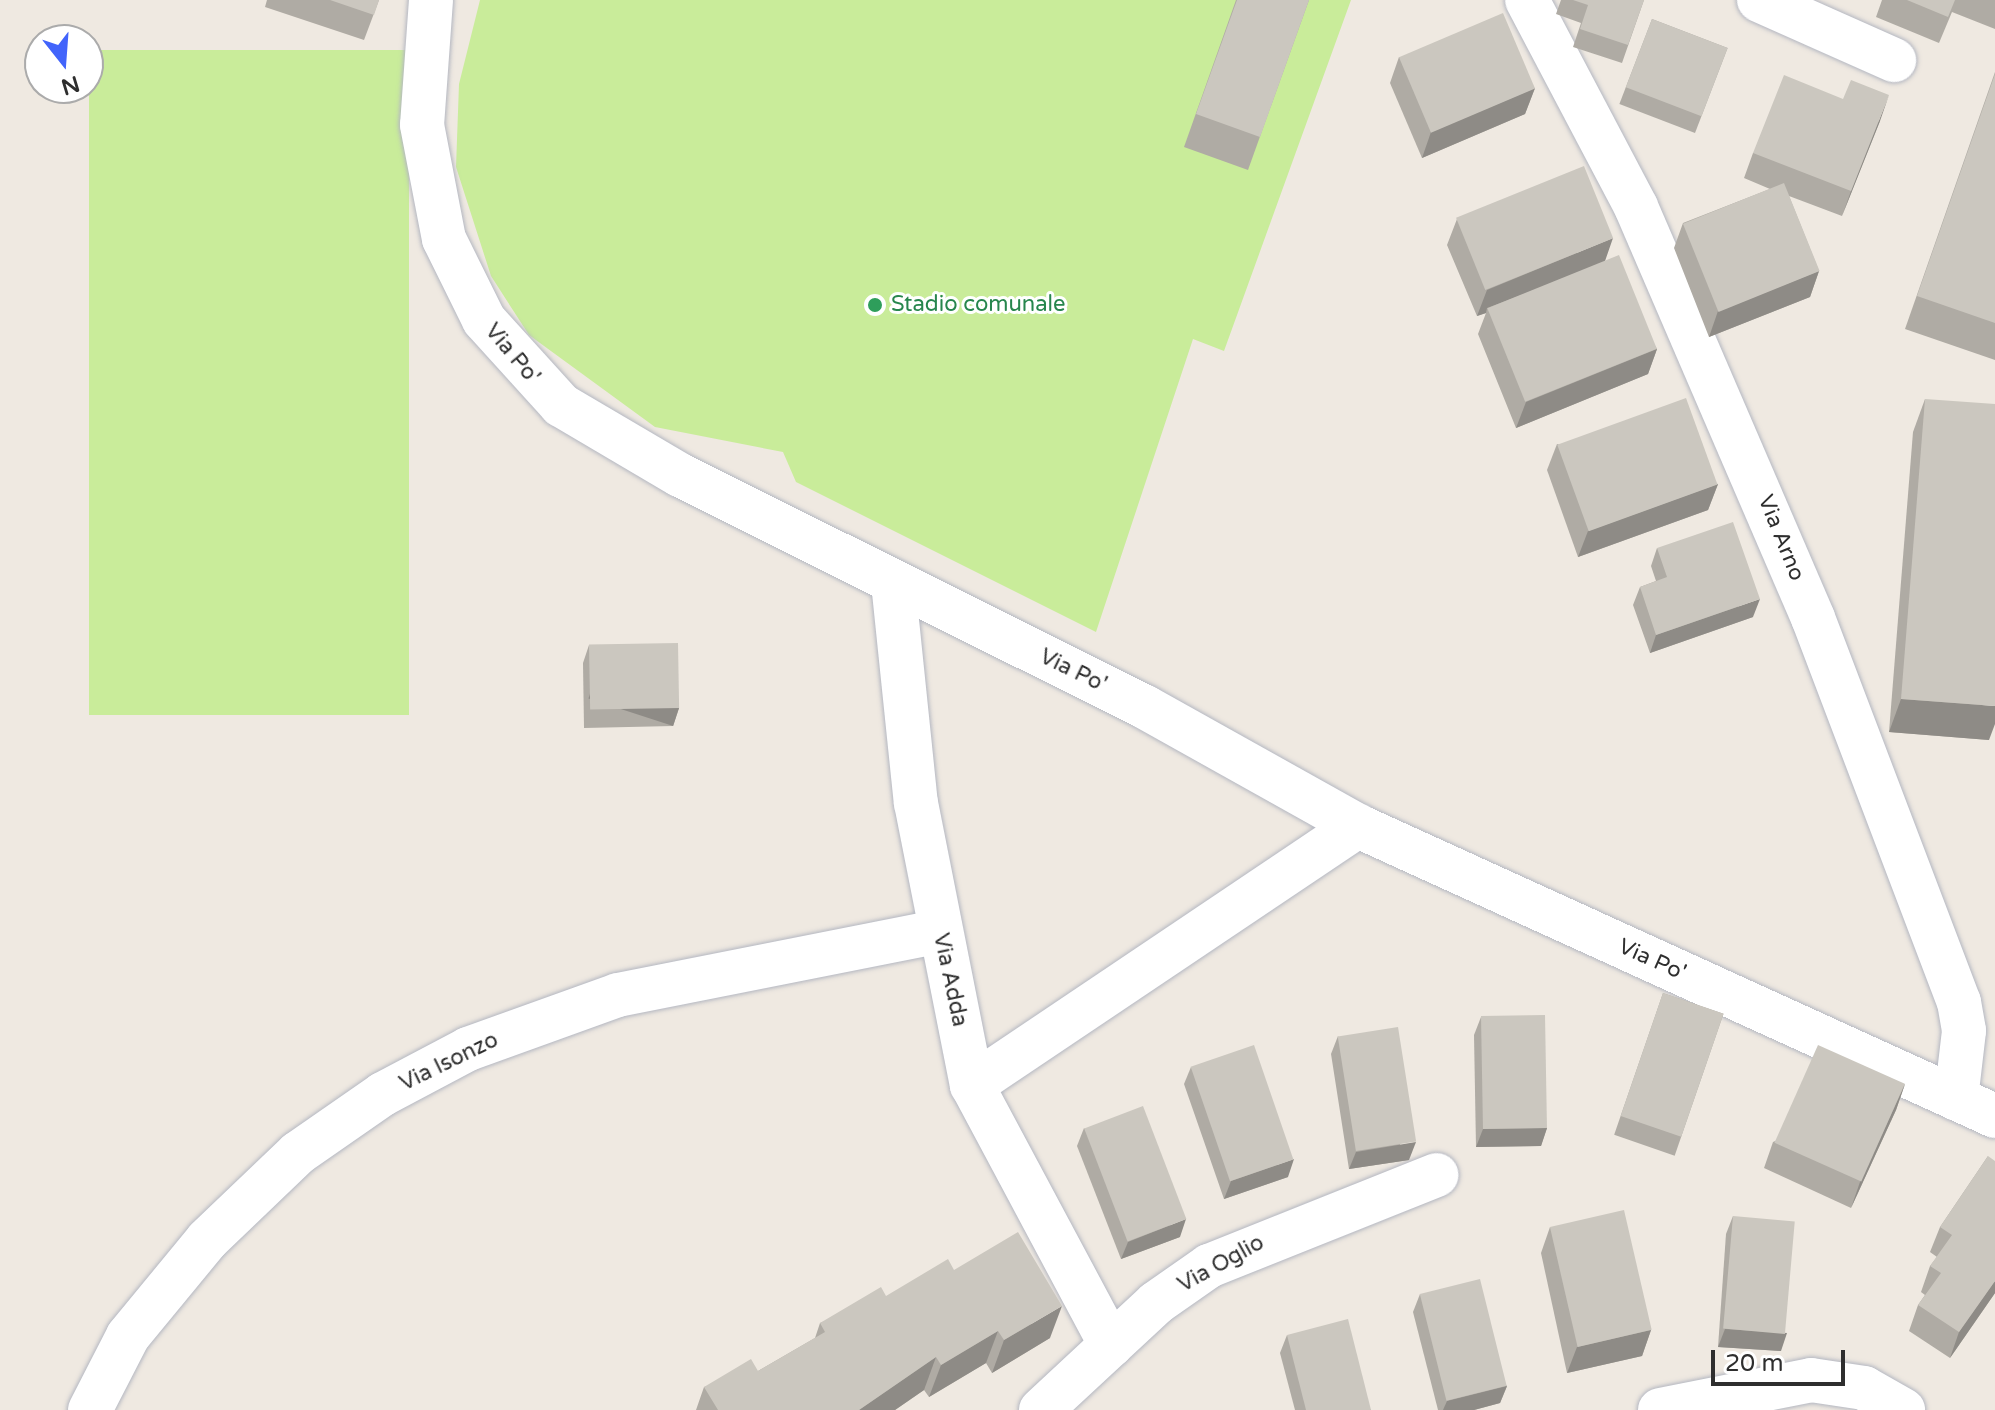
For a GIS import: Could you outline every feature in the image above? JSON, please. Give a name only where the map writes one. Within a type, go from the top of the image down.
[{"type":"street","name":"Via Po'","points":[[431,0],[422,125],[429,187],[456,270],[502,344],[538,386],[608,436],[1145,707],[1358,826],[1976,1107]]},
{"type":"street","name":"Via Arno","points":[[1527,0],[1636,207],[1813,618],[1959,1002],[1976,1107]]},
{"type":"street","points":[[1759,0],[1894,60]]},
{"type":"street","name":"Via Adda","points":[[893,582],[916,803],[972,1085],[1111,1345]]},
{"type":"street","points":[[972,1085],[1358,826]]},
{"type":"street","name":"Via Isonzo","points":[[90,1410],[128,1336],[207,1240],[298,1153],[383,1094],[468,1049],[618,995],[940,931]]},
{"type":"street","name":"Via Oglio","points":[[1041,1410],[1111,1345],[1209,1266],[1436,1175]]},
{"type":"street","points":[[1660,1410],[1811,1380],[1864,1388],[1903,1410]]},
{"type":"green space","name":"Stadio comunale","points":[[480,0],[1351,0],[1224,351],[1193,339],[1096,632],[796,482],[783,452],[655,427],[529,335],[491,276],[456,167],[459,84]]},
{"type":"green space","points":[[104,50],[409,50],[409,715],[89,715],[89,104],[104,104]]},
{"type":"building","points":[[330,0],[379,0],[374,15]]},
{"type":"building","points":[[1237,0],[1309,0],[1260,137],[1196,114]]},
{"type":"building","points":[[1573,0],[1644,0],[1628,45],[1580,29],[1588,5]]},
{"type":"building","points":[[1907,0],[1955,0],[1948,17]]},
{"type":"building","points":[[1503,13],[1535,88],[1431,133],[1399,57]]},
{"type":"building","points":[[1652,19],[1728,48],[1701,116],[1626,87]]},
{"type":"building","points":[[1995,74],[1995,323],[1917,296]]},
{"type":"building","points":[[1784,75],[1843,99],[1851,80],[1889,95],[1851,191],[1753,153]]},
{"type":"building","points":[[1584,166],[1613,238],[1485,290],[1456,218]]},
{"type":"building","points":[[1784,183],[1820,271],[1719,312],[1683,224]]},
{"type":"building","points":[[1619,255],[1657,349],[1525,402],[1487,308]]},
{"type":"building","points":[[1686,398],[1717,484],[1589,531],[1557,445]]},
{"type":"building","points":[[1925,399],[1995,404],[1995,706],[1901,699]]},
{"type":"building","points":[[1733,522],[1760,599],[1656,635],[1640,587],[1667,577],[1657,548]]},
{"type":"building","points":[[678,643],[679,708],[590,710],[589,645]]},
{"type":"building","points":[[1663,993],[1724,1014],[1681,1137],[1621,1116]]},
{"type":"building","points":[[1545,1015],[1547,1128],[1483,1129],[1481,1016]]},
{"type":"building","points":[[1398,1027],[1416,1142],[1356,1151],[1338,1037]]},
{"type":"building","points":[[1254,1045],[1293,1159],[1230,1181],[1191,1067]]},
{"type":"building","points":[[1818,1045],[1905,1084],[1861,1181],[1774,1143]]},
{"type":"building","points":[[1143,1106],[1186,1219],[1128,1242],[1084,1129]]},
{"type":"building","points":[[1988,1156],[1995,1161],[1995,1281],[1959,1332],[1918,1305],[1941,1273],[1930,1266],[1952,1235],[1940,1227]]},
{"type":"building","points":[[1624,1210],[1652,1330],[1578,1347],[1550,1227]]},
{"type":"building","points":[[1733,1216],[1795,1221],[1785,1334],[1723,1329]]},
{"type":"building","points":[[1018,1232],[1062,1306],[1004,1340],[998,1331],[941,1365],[936,1357],[859,1410],[718,1410],[704,1387],[751,1359],[758,1371],[825,1332],[820,1323],[881,1287],[886,1296],[948,1259],[954,1270]]},
{"type":"building","points":[[1480,1279],[1507,1386],[1446,1401],[1420,1294]]},
{"type":"building","points":[[1348,1319],[1371,1410],[1306,1410],[1287,1335]]},
{"type":"place","name":"Stadio comunale","points":[[875,305]]}]
